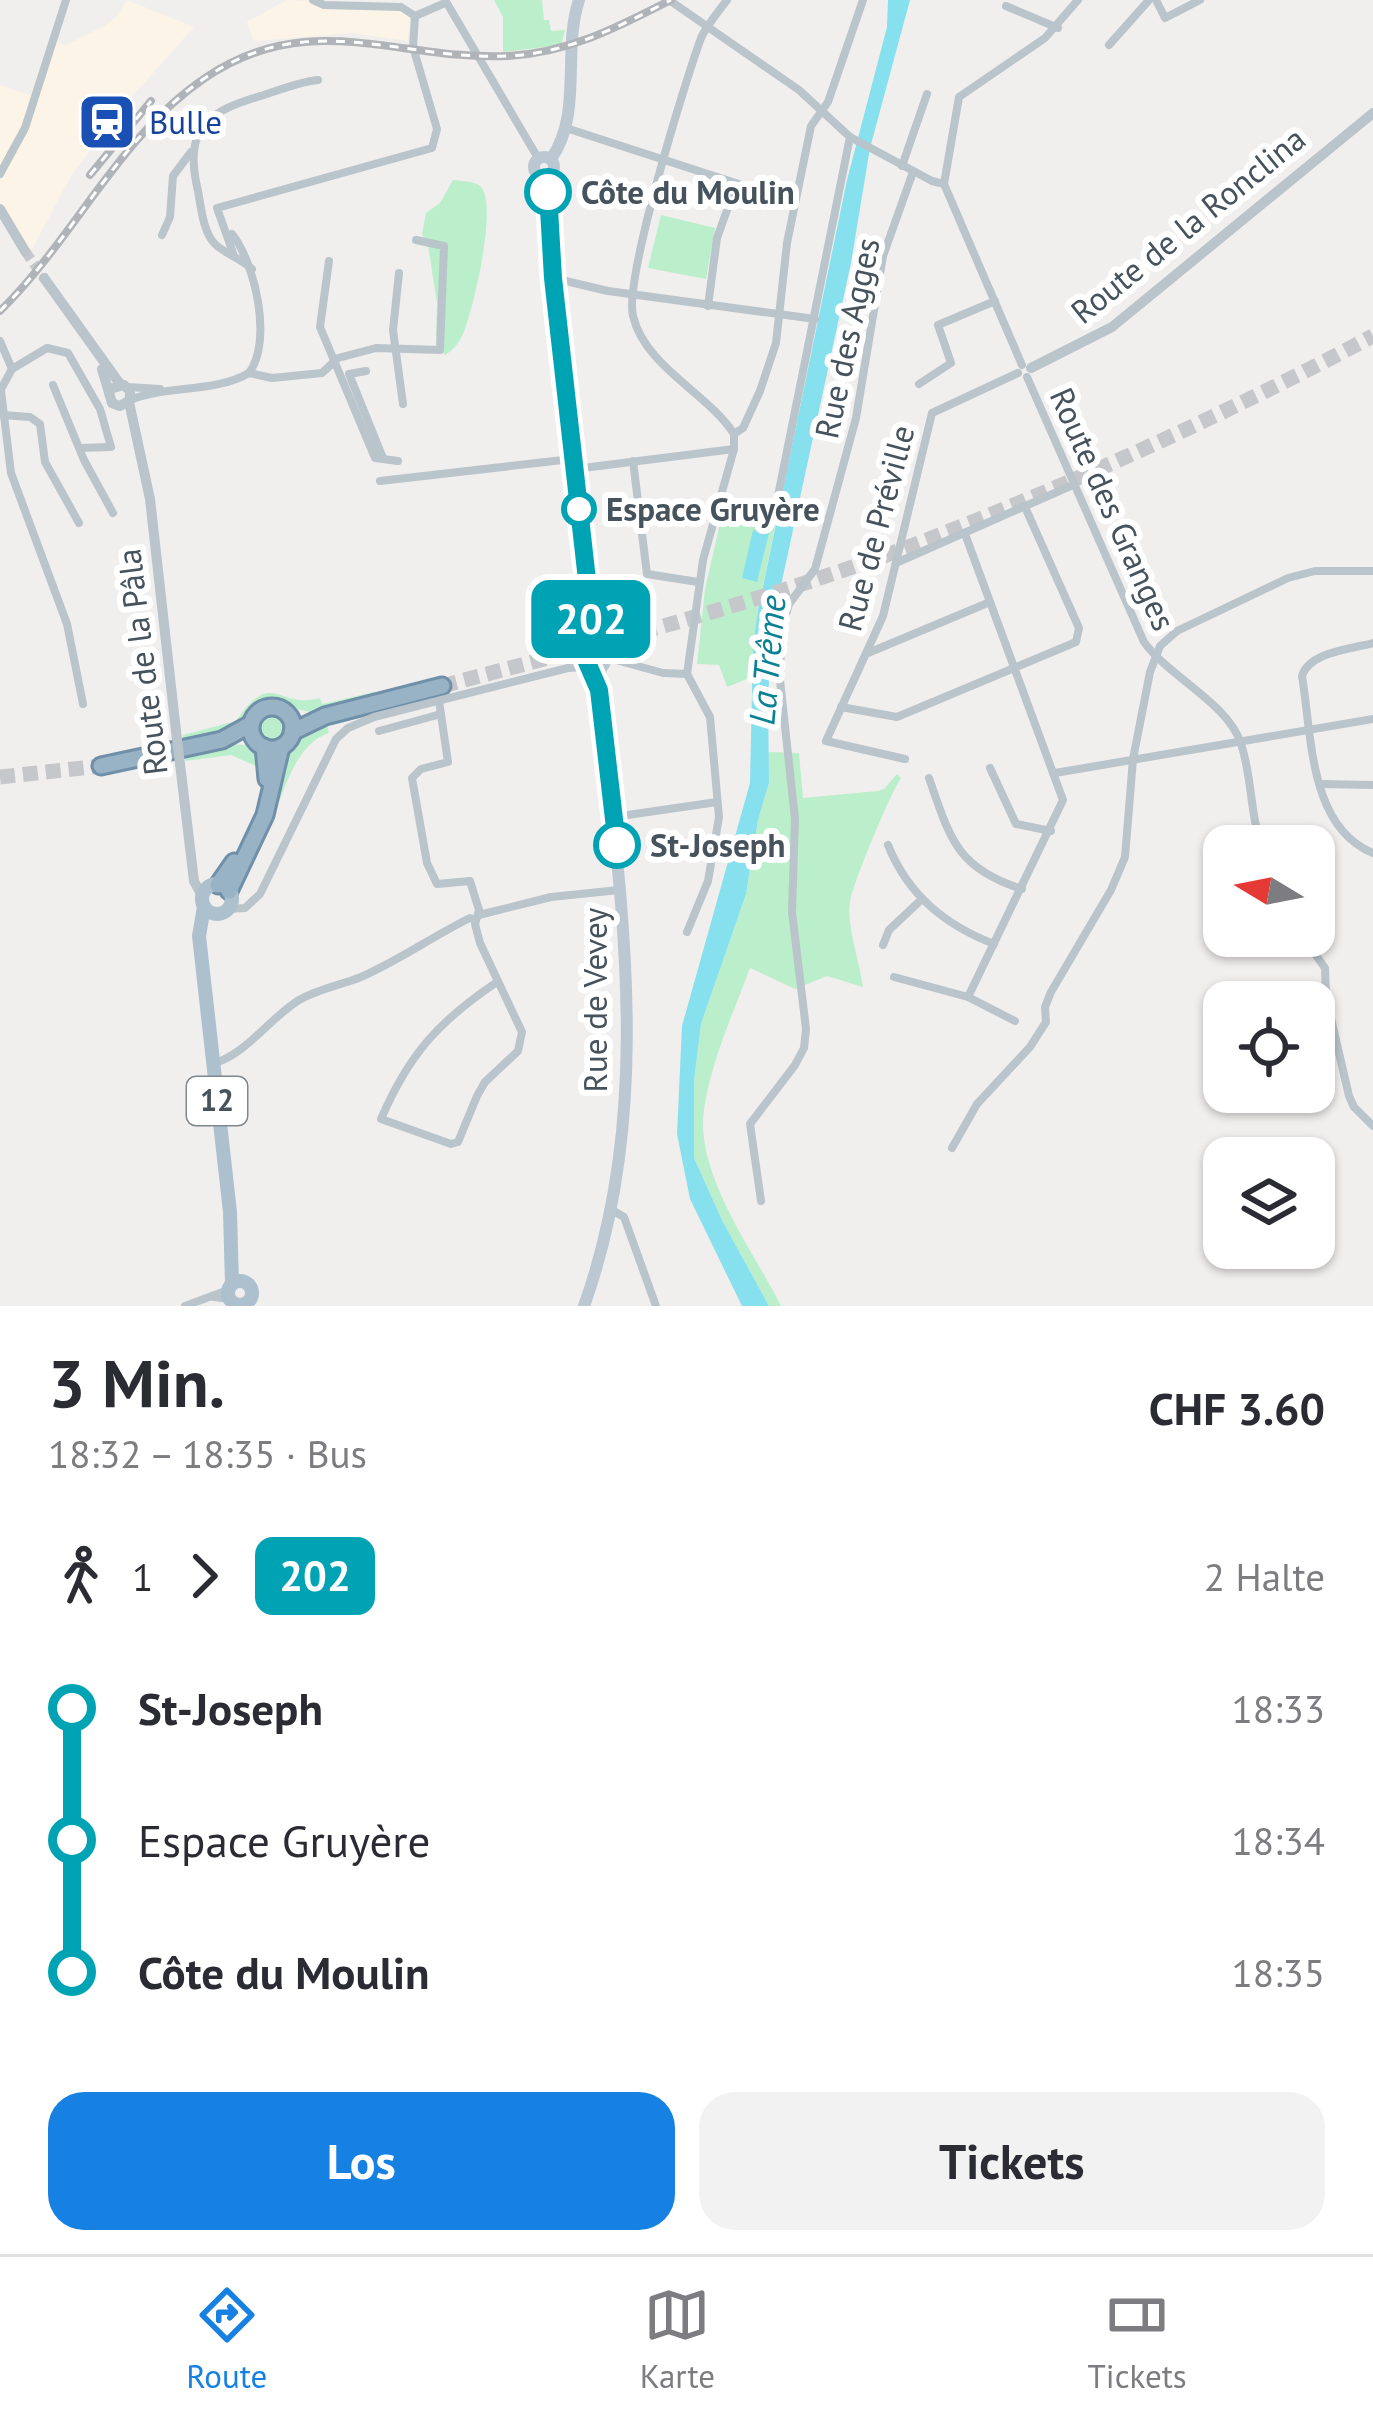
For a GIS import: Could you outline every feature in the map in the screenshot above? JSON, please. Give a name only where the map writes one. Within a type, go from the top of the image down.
[{"type":"highway","points":[[101,766],[222,740],[263,740],[290,724],[440,693]]},
{"type":"highway","points":[[263,740],[257,714],[267,708],[280,709],[290,724]]},
{"type":"highway","name":"12","points":[[217,898],[260,811],[269,768],[263,740]]},
{"type":"main road","points":[[566,128],[576,4]]},
{"type":"main road","name":"Rue de Vevey","points":[[566,128],[562,144],[544,159],[554,170],[544,176],[627,944],[628,1034],[612,1210],[584,1306]]},
{"type":"main road","name":"12","points":[[217,898],[201,944],[234,1258],[233,1288]]},
{"type":"main road","points":[[251,1286],[254,1302],[236,1304],[233,1288],[251,1286]]},
{"type":"street","points":[[0,174],[4,159],[26,128],[66,0]]},
{"type":"street","points":[[669,0],[799,90],[852,137],[944,184],[959,97],[1058,28],[1078,0]]},
{"type":"street","points":[[687,932],[716,847],[717,802],[710,718],[687,674],[698,582],[734,434],[650,346],[633,319],[632,294],[665,159],[707,27],[727,0]]},
{"type":"street","points":[[734,434],[743,428],[768,373],[794,202],[811,126],[828,102],[863,0]]},
{"type":"street","points":[[1109,45],[1153,0],[1165,18],[1201,0]]},
{"type":"street","points":[[308,1],[401,7],[415,16]]},
{"type":"street","points":[[415,16],[445,1],[544,159]]},
{"type":"street","points":[[1006,6],[1058,28]]},
{"type":"street","points":[[98,405],[119,395],[238,380],[249,374],[258,355],[252,269],[218,208],[432,148],[437,130],[413,46],[415,16]]},
{"type":"street","points":[[162,235],[170,218],[173,176],[192,151],[196,136],[215,113],[229,105],[274,92]]},
{"type":"street","points":[[902,166],[927,94]]},
{"type":"street","name":"Route de la Ronclina","points":[[1025,371],[1112,327],[1373,113]]},
{"type":"street","points":[[566,128],[794,202]]},
{"type":"street","points":[[719,502],[761,512],[776,506],[852,137]]},
{"type":"street","points":[[192,151],[208,232],[219,248],[252,269]]},
{"type":"street","name":"Rue des Agges","points":[[761,1201],[750,1124],[795,1065],[804,1048],[806,1029],[792,913],[795,819],[778,650],[786,611],[815,569],[841,478],[884,256],[913,172]]},
{"type":"street","name":"Route des Granges","points":[[944,184],[1133,624],[1156,659]]},
{"type":"street","points":[[708,306],[717,238],[736,185]]},
{"type":"street","points":[[2,217],[25,251]]},
{"type":"street","points":[[226,226],[233,253]]},
{"type":"street","points":[[249,374],[272,378],[322,373],[334,361],[376,349],[436,351],[442,346],[444,246],[416,240]]},
{"type":"street","points":[[328,261],[320,327],[375,458],[398,461]]},
{"type":"street","points":[[399,273],[393,330],[403,404]]},
{"type":"street","name":"Route de la Pâla","points":[[44,278],[119,395],[139,447],[151,506],[193,872],[217,898]]},
{"type":"street","points":[[553,278],[708,306],[815,319]]},
{"type":"street","points":[[919,384],[951,363],[938,325],[994,301]]},
{"type":"street","points":[[0,341],[12,369]]},
{"type":"street","points":[[80,448],[111,448],[98,405],[68,353],[47,348],[12,369],[0,391],[2,415],[11,473],[67,624],[83,704]]},
{"type":"street","points":[[346,380],[349,374],[366,371]]},
{"type":"street","name":"Rue de Préville","points":[[905,759],[826,741],[884,616],[932,413],[1025,371]]},
{"type":"street","points":[[52,386],[113,513]]},
{"type":"street","points":[[2,415],[30,417],[40,424],[45,462],[79,524]]},
{"type":"street","points":[[380,481],[734,449]]},
{"type":"street","points":[[632,461],[647,574],[698,582]]},
{"type":"street","points":[[896,563],[1073,485]]},
{"type":"street","points":[[842,707],[897,717],[1076,642],[1079,628],[1025,507]]},
{"type":"street","points":[[965,534],[1063,800],[968,997]]},
{"type":"street","points":[[952,1148],[977,1104],[1030,1047],[1046,1022],[1051,992],[1125,857],[1133,759],[1160,646],[1177,631],[1288,578],[1315,572],[1373,572]]},
{"type":"street","points":[[867,654],[990,602]]},
{"type":"street","points":[[1373,643],[1316,659],[1305,666],[1302,676],[1321,784],[1335,824],[1348,839],[1373,853]]},
{"type":"street","points":[[1156,659],[1226,717],[1241,741],[1257,825]]},
{"type":"street","points":[[217,898],[254,900],[340,735],[363,721],[440,693],[595,660],[687,674]]},
{"type":"street","points":[[440,693],[448,762],[415,772],[411,786],[414,808],[433,880],[443,886],[470,880],[480,943],[520,1022],[518,1051],[485,1082],[458,1142],[451,1144],[381,1119],[415,1052],[453,1013],[497,982]]},
{"type":"street","points":[[379,730],[441,714]]},
{"type":"street","points":[[1055,773],[1373,718]]},
{"type":"street","points":[[990,768],[1016,824],[1051,831]]},
{"type":"street","points":[[928,778],[961,854],[991,878],[1022,889]]},
{"type":"street","points":[[1321,784],[1373,785]]},
{"type":"street","points":[[614,817],[717,802]]},
{"type":"street","points":[[888,845],[922,899],[953,925],[994,944]]},
{"type":"street","points":[[214,1063],[309,994],[363,976],[470,918],[551,897],[621,890]]},
{"type":"street","points":[[883,945],[889,930],[922,899]]},
{"type":"street","points":[[1317,957],[1325,968],[1326,997],[1349,1096],[1373,1126]]},
{"type":"street","points":[[894,977],[968,997],[1016,1021]]},
{"type":"street","points":[[612,1210],[624,1217],[656,1306]]},
{"type":"street","points":[[185,1306],[233,1288]]},
{"type":"shaded area","points":[[127,0],[194,27],[72,174],[31,251],[0,204],[0,85],[36,97],[56,39],[64,46],[104,26]]},
{"type":"shaded area","points":[[287,0],[406,5],[408,41],[350,33],[254,41],[247,22]]},
{"type":"green space","points":[[494,0],[542,0],[544,20],[549,20],[551,31],[565,30],[561,45],[503,52],[503,17]]},
{"type":"green space","points":[[453,180],[480,186],[487,213],[467,322],[460,340],[445,355],[436,336],[437,303],[422,234],[426,213],[440,203]]},
{"type":"green space","points":[[661,215],[715,228],[706,279],[648,268]]},
{"type":"green space","points":[[724,506],[777,517],[758,611],[752,677],[727,687],[719,665],[697,664],[705,589]]},
{"type":"green space","points":[[374,692],[375,697],[310,712],[266,702],[236,729],[183,743],[183,735],[236,721],[248,705],[268,693],[320,698],[322,704]]},
{"type":"green space","points":[[271,712],[282,717],[287,728],[282,739],[271,744],[260,739],[255,728],[260,717]]},
{"type":"green space","points":[[326,721],[329,733],[315,740],[295,764],[269,827],[262,841],[258,839],[285,752],[299,735]]},
{"type":"green space","points":[[231,744],[258,751],[258,767],[231,755],[185,761],[185,754]]},
{"type":"green space","points":[[768,752],[799,753],[803,798],[878,791],[897,774],[901,778],[872,839],[850,902],[863,987],[827,976],[795,989],[750,968],[707,1092],[704,1134],[708,1160],[781,1306],[769,1306],[694,1158],[694,1081],[701,1024],[746,894],[769,783]]},
{"type":"water","name":"La Trême","points":[[888,0],[910,0],[870,148],[851,263],[775,613],[768,694],[769,783],[746,894],[701,1024],[694,1081],[694,1158],[769,1306],[742,1306],[690,1199],[677,1134],[682,1026],[750,783],[758,611],[847,180],[887,27]]},
{"type":"water","points":[[753,530],[769,533],[757,582],[742,578]]},
{"type":"tunnel","points":[[25,251],[44,278]]},
{"type":"tunnel","points":[[442,686],[745,602],[924,541],[1152,445],[1373,336]]},
{"type":"tunnel","points":[[0,777],[101,766]]},
{"type":"railway","points":[[0,311],[147,129],[205,78],[244,57],[281,45],[318,41],[468,55],[530,54],[593,37],[671,0]]},
{"type":"railway","points":[[90,175],[151,101]]},
{"type":"bus line","name":"202","points":[[548,192],[548,229],[592,624],[591,652],[586,660],[599,690],[617,845]]},
{"type":"place","name":"Bulle","points":[[107,122]]},
{"type":"place","name":"Côte du Moulin","points":[[548,192]]},
{"type":"place","name":"Espace Gruyère","points":[[579,509]]},
{"type":"place","name":"St-Joseph","points":[[617,845]]}]
